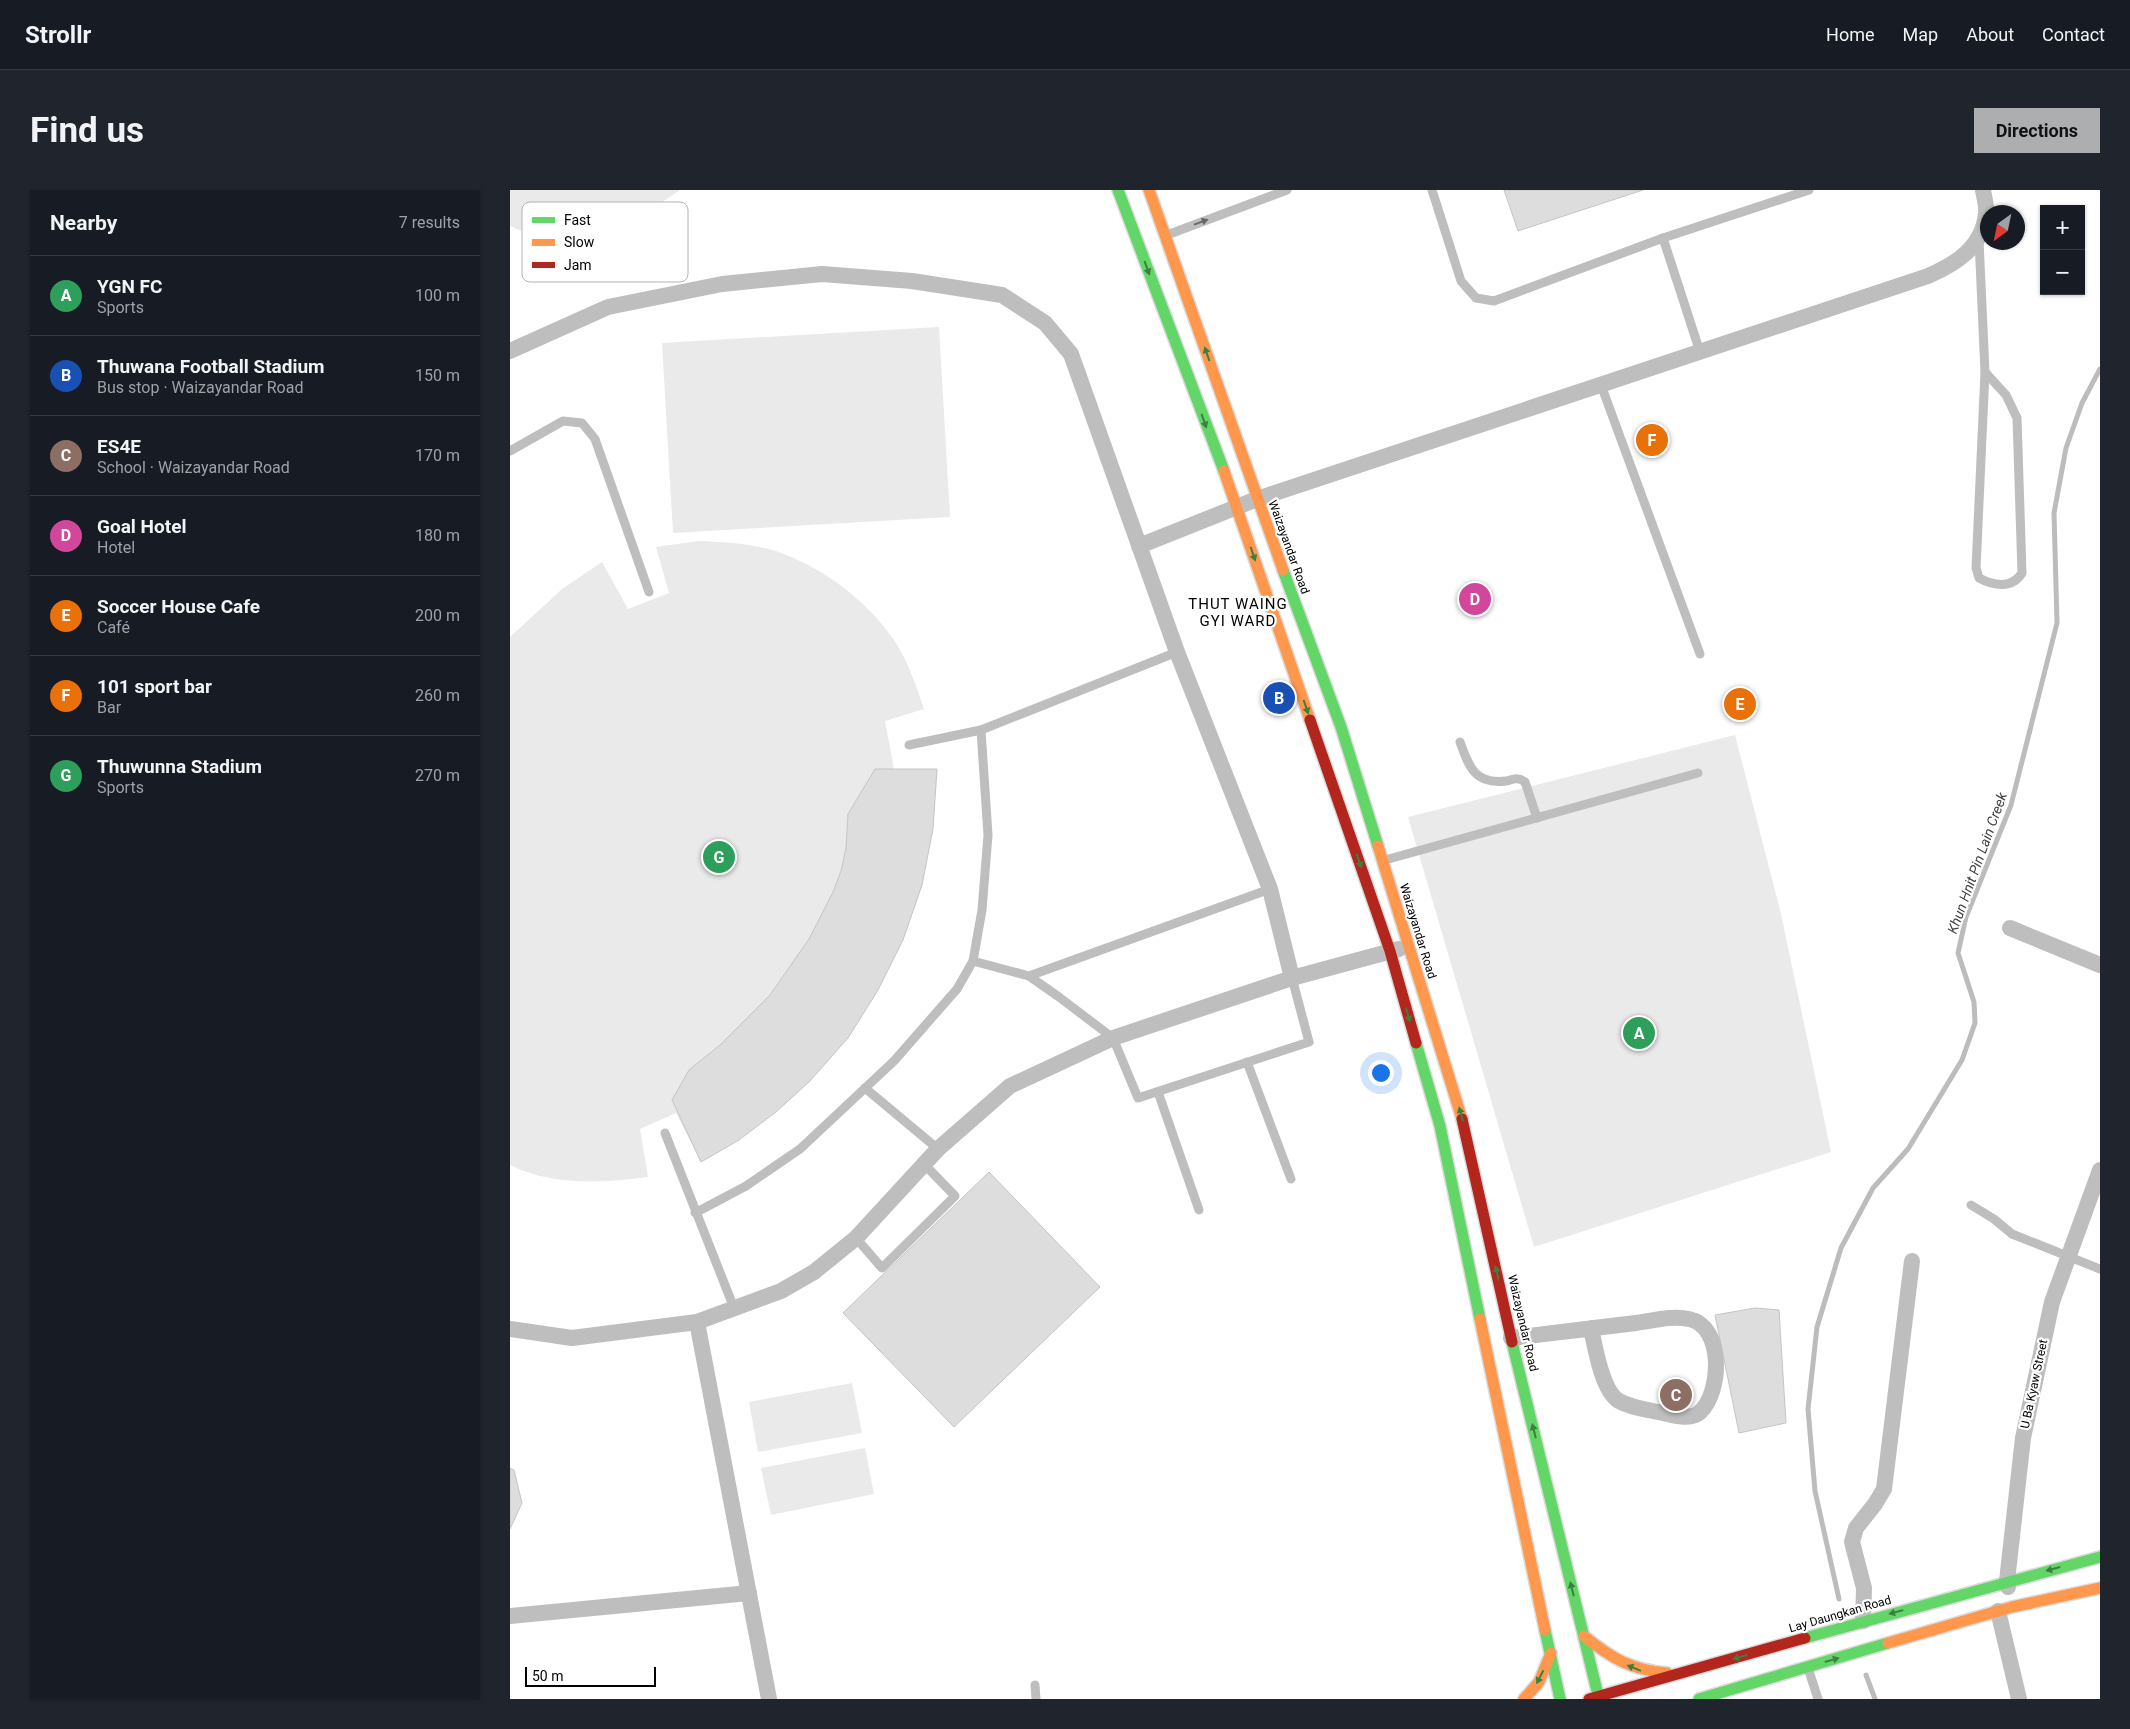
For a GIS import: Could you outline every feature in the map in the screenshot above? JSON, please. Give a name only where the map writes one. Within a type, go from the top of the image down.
[{"type":"main road","name":"Waizayandar Road","points":[[1118,190],[1152,239],[1257,500],[1341,727],[1408,946],[1462,1113],[1511,1338],[1584,1636],[1595,1698]]},
{"type":"main road","name":"Waizayandar Road","points":[[1149,190],[1152,239],[1236,508],[1390,951],[1440,1126],[1560,1699]]},
{"type":"main road","name":"Lay Daungkan Road","points":[[1595,1698],[1863,1621],[2100,1557]]},
{"type":"main road","points":[[1707,1698],[2005,1609],[2100,1588]]},
{"type":"main road","points":[[1584,1636],[1617,1662],[1644,1672],[1682,1673]]},
{"type":"main road","points":[[1524,1699],[1539,1682],[1551,1653]]},
{"type":"street","points":[[1138,546],[1257,500],[1928,276],[1952,266],[1979,240],[1986,213],[1983,190]]},
{"type":"street","points":[[510,351],[608,307],[722,284],[822,274],[912,281],[1002,296],[1045,323],[1071,354],[1177,652],[1270,889],[1292,978]]},
{"type":"street","points":[[2010,928],[2100,965]]},
{"type":"street","points":[[510,1330],[572,1338],[697,1322],[781,1291],[814,1272],[856,1238],[938,1149],[1010,1086],[1113,1038],[1292,978],[1408,946]]},
{"type":"street","name":"U Ba Kyaw Street","points":[[2019,1699],[2005,1609],[2023,1438],[2052,1302],[2100,1170]]},
{"type":"street","points":[[1863,1621],[1864,1588],[1852,1542],[1856,1528],[1884,1489],[1912,1261]]},
{"type":"street","points":[[1511,1338],[1590,1328],[1679,1318],[1689,1319],[1703,1324],[1713,1342],[1716,1358],[1713,1390],[1705,1407],[1698,1414],[1683,1417],[1618,1401],[1608,1388],[1590,1328]]},
{"type":"street","points":[[697,1322],[769,1699]]},
{"type":"street","points":[[510,1616],[749,1593]]},
{"type":"lane","points":[[1152,239],[1286,190]]},
{"type":"lane","points":[[1432,190],[1461,281],[1476,298],[1494,301],[1663,238],[1809,190]]},
{"type":"lane","points":[[1663,238],[1700,352]]},
{"type":"lane","points":[[1979,240],[1985,372],[1976,568],[1979,578],[1989,584],[2008,585],[2017,580],[2022,573],[2016,418],[2006,395],[1985,372]]},
{"type":"lane","points":[[1601,385],[1700,654]]},
{"type":"lane","points":[[510,451],[563,421],[582,423],[595,439],[648,592]]},
{"type":"lane","points":[[909,745],[981,730],[1177,652]]},
{"type":"lane","points":[[695,1213],[746,1186],[800,1149],[894,1060],[957,989],[973,961],[980,918],[988,835],[981,730]]},
{"type":"lane","points":[[1460,742],[1467,762],[1478,776],[1491,782],[1517,778],[1525,782],[1537,818]]},
{"type":"lane","points":[[1382,861],[1698,773]]},
{"type":"lane","points":[[1029,976],[1270,889]]},
{"type":"lane","points":[[973,961],[1029,976],[1113,1038],[1138,1098],[1309,1042],[1292,978]]},
{"type":"lane","points":[[1247,1062],[1291,1179]]},
{"type":"lane","points":[[865,1088],[938,1149]]},
{"type":"lane","points":[[1158,1092],[1198,1210]]},
{"type":"lane","points":[[665,1132],[695,1213],[734,1308]]},
{"type":"lane","points":[[856,1238],[882,1268],[955,1196],[924,1164]]},
{"type":"lane","points":[[1971,1205],[2012,1234],[2100,1269]]},
{"type":"lane","points":[[1808,1667],[1818,1699]]},
{"type":"lane","points":[[1035,1685],[1036,1699]]},
{"type":"shaded area","points":[[510,190],[680,190],[662,202],[522,202],[522,231],[510,226]]},
{"type":"shaded area","points":[[939,327],[950,517],[673,533],[662,343]]},
{"type":"shaded area","points":[[698,541],[764,548],[800,561],[844,588],[870,611],[892,637],[911,672],[924,709],[885,721],[894,769],[937,769],[933,829],[922,885],[903,940],[878,990],[810,1081],[776,1112],[739,1140],[701,1162],[676,1113],[640,1129],[648,1177],[613,1181],[578,1181],[543,1177],[510,1165],[510,637],[562,589],[602,562],[628,609],[669,593],[656,547]]},
{"type":"shaded area","points":[[1735,735],[1781,914],[1831,1152],[1534,1247],[1408,817]]},
{"type":"shaded area","points":[[852,1383],[862,1433],[758,1452],[749,1402]]},
{"type":"shaded area","points":[[865,1448],[874,1494],[771,1515],[761,1468]]},
{"type":"building","points":[[1504,190],[1643,190],[1518,231]]},
{"type":"building","points":[[875,769],[937,769],[933,829],[922,885],[903,940],[878,990],[848,1038],[810,1081],[776,1112],[739,1140],[701,1162],[672,1100],[689,1070],[720,1045],[770,995],[809,939],[833,892],[841,871],[846,848],[848,814]]},
{"type":"building","points":[[989,1172],[1100,1287],[954,1427],[843,1313]]},
{"type":"building","points":[[1755,1308],[1779,1310],[1786,1423],[1739,1433],[1715,1315]]},
{"type":"building","points":[[510,1468],[514,1470],[522,1503],[510,1529]]},
{"type":"waterway","name":"Khun Hnit Pin Lain Creek","points":[[1839,1599],[1815,1491],[1808,1409],[1817,1327],[1841,1248],[1873,1188],[1908,1149],[1962,1060],[1975,1023],[1974,1002],[1958,953],[1966,917],[2011,805],[2057,623],[2054,513],[2066,448],[2082,403],[2100,369]]},
{"type":"waterway","name":"Khun Hnit Pin Lain Creek","points":[[1866,1675],[1875,1699]]},
{"type":"traffic: fast","points":[[1118,190],[1224,471]]},
{"type":"traffic: fast","points":[[1283,570],[1341,727],[1378,846]]},
{"type":"traffic: fast","points":[[1416,1043],[1440,1126],[1480,1319]]},
{"type":"traffic: fast","points":[[1512,1342],[1599,1699]]},
{"type":"traffic: fast","points":[[1805,1638],[2100,1557]]},
{"type":"traffic: fast","points":[[1545,1630],[1560,1699]]},
{"type":"traffic: fast","points":[[1699,1699],[1888,1643]]},
{"type":"traffic: slow","points":[[1149,190],[1283,570]]},
{"type":"traffic: slow","points":[[1224,471],[1310,720]]},
{"type":"traffic: slow","points":[[1378,846],[1462,1119]]},
{"type":"traffic: slow","points":[[1480,1319],[1545,1630]]},
{"type":"traffic: slow","points":[[1888,1643],[2012,1607],[2100,1588]]},
{"type":"traffic: slow","points":[[1584,1636],[1603,1651],[1622,1662],[1643,1669],[1667,1673]]},
{"type":"traffic: slow","points":[[1524,1699],[1539,1682],[1551,1653]]},
{"type":"traffic: jam","points":[[1310,720],[1390,951],[1416,1043]]},
{"type":"traffic: jam","points":[[1462,1119],[1512,1342]]},
{"type":"traffic: jam","points":[[1589,1699],[1805,1638]]},
{"type":"place","name":"101 sport bar","points":[[1652,440]]},
{"type":"place","name":"Goal Hotel","points":[[1475,599]]},
{"type":"place","name":"Thuwana Football Stadium","points":[[1279,698]]},
{"type":"place","name":"Soccer House Cafe","points":[[1740,704]]},
{"type":"place","name":"Thuwunna Stadium","points":[[719,857]]},
{"type":"place","name":"YGN FC","points":[[1639,1033]]},
{"type":"place","name":"ES4E","points":[[1676,1395]]},
{"type":"district","name":"THUT WAING GYI WARD","points":[[1238,612]]}]
